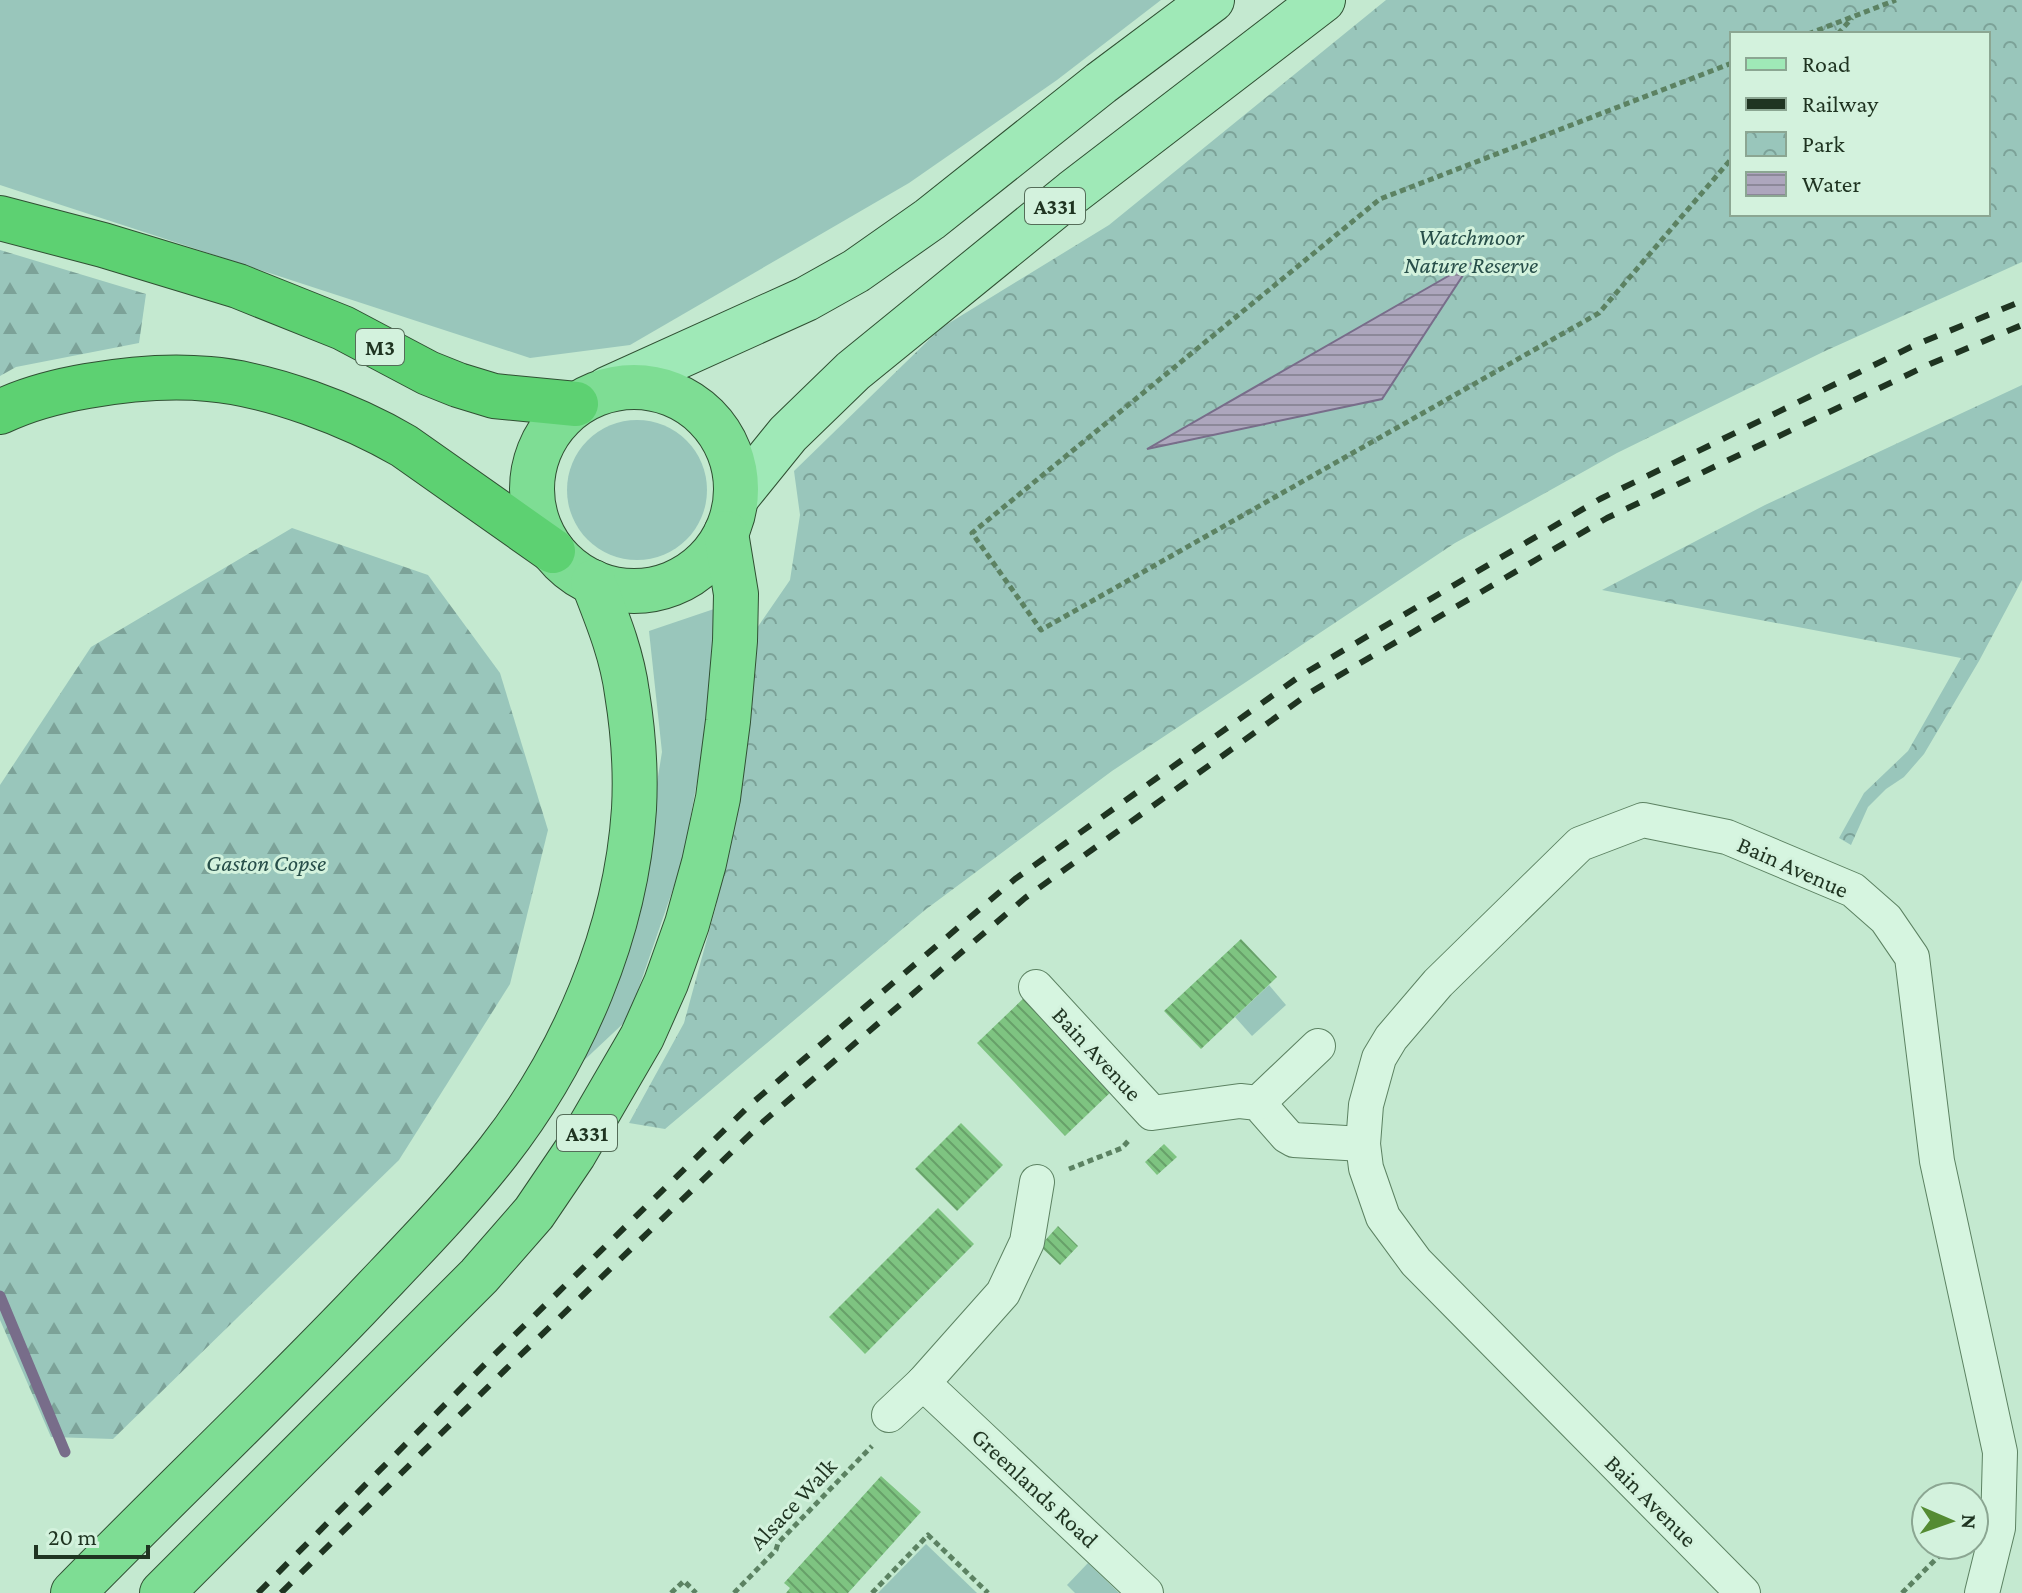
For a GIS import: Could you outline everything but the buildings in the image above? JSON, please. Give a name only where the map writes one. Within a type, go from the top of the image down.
[{"type":"highway","name":"M3","points":[[0,218],[238,286],[343,328],[428,373],[494,396],[592,397]]},
{"type":"highway","points":[[0,412],[70,389],[155,377],[210,379],[250,387],[304,402],[379,431],[553,551],[578,574],[618,590],[645,591],[670,585],[693,572],[712,555],[732,515],[735,471],[728,447],[713,422],[691,403],[665,391],[636,386],[592,397],[556,423],[541,446],[533,473],[533,500],[540,527],[553,551]]},
{"type":"highway","name":"A331","points":[[162,1593],[479,1276],[534,1213],[574,1154],[642,1037],[687,924],[718,798],[735,641],[732,515]]},
{"type":"highway","name":"A331","points":[[73,1593],[329,1337],[444,1217],[499,1150],[556,1065],[592,985],[611,931],[634,807],[627,693],[614,637],[593,582]]},
{"type":"main road","name":"A331","points":[[592,397],[806,299],[856,271],[930,219],[1212,0]]},
{"type":"main road","name":"A331","points":[[732,515],[788,434],[853,371],[1073,192],[1323,0]]},
{"type":"street","name":"Bain Avenue","points":[[1743,1593],[1407,1252],[1383,1217],[1366,1168],[1363,1144],[1369,1088],[1379,1058],[1391,1038],[1438,983],[1580,844],[1643,820],[1727,837],[1853,890],[1886,919],[1912,957],[1937,1161],[2011,1452],[1998,1528],[1982,1593]]},
{"type":"street","name":"Bain Avenue","points":[[1036,987],[1152,1113],[1240,1101],[1258,1103]]},
{"type":"street","points":[[1318,1046],[1258,1103],[1294,1140],[1363,1144]]},
{"type":"street","points":[[883,1428],[1003,1293],[1027,1242],[1037,1182]]},
{"type":"street","name":"Greenlands Road","points":[[923,1383],[1146,1593]]},
{"type":"path","points":[[1813,32],[1896,0]]},
{"type":"path","points":[[1840,32],[1853,17]]},
{"type":"path","points":[[1730,64],[1380,199],[972,533],[1041,630],[1599,313],[1730,160]]},
{"type":"path","points":[[1037,1182],[1122,1148],[1152,1113]]},
{"type":"path","name":"Alsace Walk","points":[[734,1593],[883,1428]]},
{"type":"path","points":[[872,1593],[928,1535],[988,1593]]},
{"type":"path","points":[[1902,1593],[1934,1561]]},
{"type":"path","points":[[671,1593],[684,1581],[696,1593]]},
{"type":"green space","points":[[0,0],[1161,0],[1057,80],[909,183],[630,345],[530,358],[0,185]]},
{"type":"green space","name":"Watchmoor Nature Reserve","points":[[1386,0],[2022,0],[2022,262],[1823,352],[1617,453],[1455,543],[1112,771],[925,910],[665,1129],[629,1123],[684,1023],[716,906],[751,696],[757,628],[790,580],[800,515],[794,471],[941,328],[1109,225]]},
{"type":"green space","points":[[0,250],[146,294],[139,343],[16,367],[0,376]]},
{"type":"green space","points":[[2022,385],[2022,580],[1924,754],[1904,777],[1868,807],[1851,845],[1839,838],[1864,793],[1908,751],[1961,658],[1602,590],[1765,505]]},
{"type":"green space","points":[[637,420],[664,425],[687,440],[702,463],[707,490],[702,517],[687,540],[664,555],[637,560],[610,555],[587,540],[572,517],[567,490],[572,463],[587,440],[610,425]]},
{"type":"green space","name":"Gaston Copse","points":[[292,528],[428,575],[500,673],[548,830],[510,984],[399,1160],[113,1439],[51,1437],[0,1320],[0,785],[91,647]]},
{"type":"green space","points":[[714,609],[709,717],[682,863],[628,1019],[578,1066],[637,905],[662,752],[649,631]]},
{"type":"green space","points":[[1269,985],[1286,1005],[1252,1036],[1235,1017]]},
{"type":"green space","points":[[926,1544],[977,1593],[878,1593]]},
{"type":"green space","points":[[1088,1563],[1119,1593],[1075,1593],[1067,1585]]},
{"type":"water","points":[[1471,263],[1382,399],[1147,449]]},
{"type":"waterway","points":[[0,1296],[65,1452]]},
{"type":"railway","points":[[258,1593],[494,1355],[751,1104],[1015,879],[1300,676],[1600,499],[1915,345],[2022,301]]},
{"type":"railway","points":[[281,1593],[505,1370],[764,1121],[1025,898],[1311,692],[1607,518],[1930,364],[2022,325]]}]
